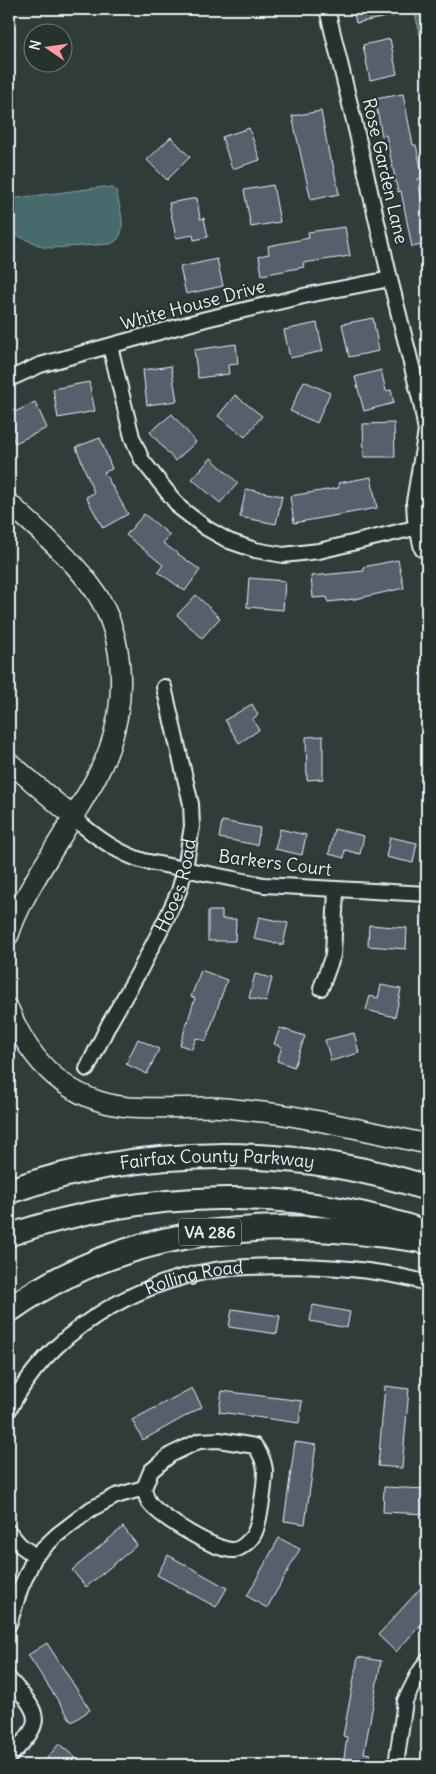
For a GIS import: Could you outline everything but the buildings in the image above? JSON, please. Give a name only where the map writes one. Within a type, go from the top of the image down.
[{"type":"highway","name":"Fairfax County Parkway","points":[[9,1191],[59,1176],[104,1166],[183,1158],[262,1158],[316,1162],[387,1176],[427,1188]]},
{"type":"highway","points":[[9,1173],[104,1166]]},
{"type":"highway","name":"VA 286","points":[[9,1310],[85,1267],[160,1242],[208,1232],[292,1227],[366,1232],[427,1241]]},
{"type":"main road","points":[[9,1235],[63,1219],[127,1206],[218,1199],[284,1202],[333,1208],[370,1215],[427,1232]]},
{"type":"street","name":"Rose Garden Lane","points":[[327,9],[426,431],[414,502],[414,519],[422,526],[422,549]]},
{"type":"street","name":"White House Drive","points":[[9,379],[40,365],[206,319],[308,295],[390,279]]},
{"type":"street","points":[[110,346],[132,437],[142,460],[180,508],[206,528],[230,541],[255,550],[283,555],[318,551],[422,526]]},
{"type":"street","points":[[9,503],[57,548],[90,583],[105,608],[116,640],[120,680],[115,729],[104,762],[17,915],[9,936]]},
{"type":"street","name":"Hooes Road","points":[[87,1069],[168,915],[178,891],[184,869],[192,826],[191,804],[164,687]]},
{"type":"street","points":[[9,762],[73,818]]},
{"type":"street","name":"Barkers Court","points":[[73,818],[93,835],[129,857],[184,869],[264,885],[427,894]]},
{"type":"street","points":[[321,988],[333,955],[336,890]]},
{"type":"street","points":[[9,1009],[22,1038],[44,1067],[73,1090],[89,1098],[108,1104],[129,1107],[213,1108],[272,1113],[427,1144]]},
{"type":"street","name":"Rolling Road","points":[[9,1410],[32,1374],[74,1332],[99,1314],[127,1298],[155,1286],[184,1277],[216,1270],[318,1267],[386,1274],[427,1283]]},
{"type":"street","points":[[219,1440],[255,1446],[262,1456],[265,1469],[262,1502],[254,1534],[245,1544],[234,1550],[220,1548],[205,1541],[159,1512],[148,1501],[144,1488],[151,1471],[170,1455],[199,1441],[219,1440]]},
{"type":"street","points":[[9,1624],[21,1587],[35,1556],[57,1535],[91,1509],[116,1496],[144,1488]]},
{"type":"street","points":[[9,1532],[20,1545],[35,1556]]},
{"type":"street","points":[[396,1765],[405,1701],[423,1677],[427,1661]]},
{"type":"street","points":[[9,1679],[28,1700],[34,1712],[34,1728],[25,1741],[9,1757]]},
{"type":"green space","points":[[414,9],[427,9],[427,64]]},
{"type":"water","points":[[104,187],[116,190],[122,221],[120,235],[110,244],[43,247],[9,232],[9,199]]}]
